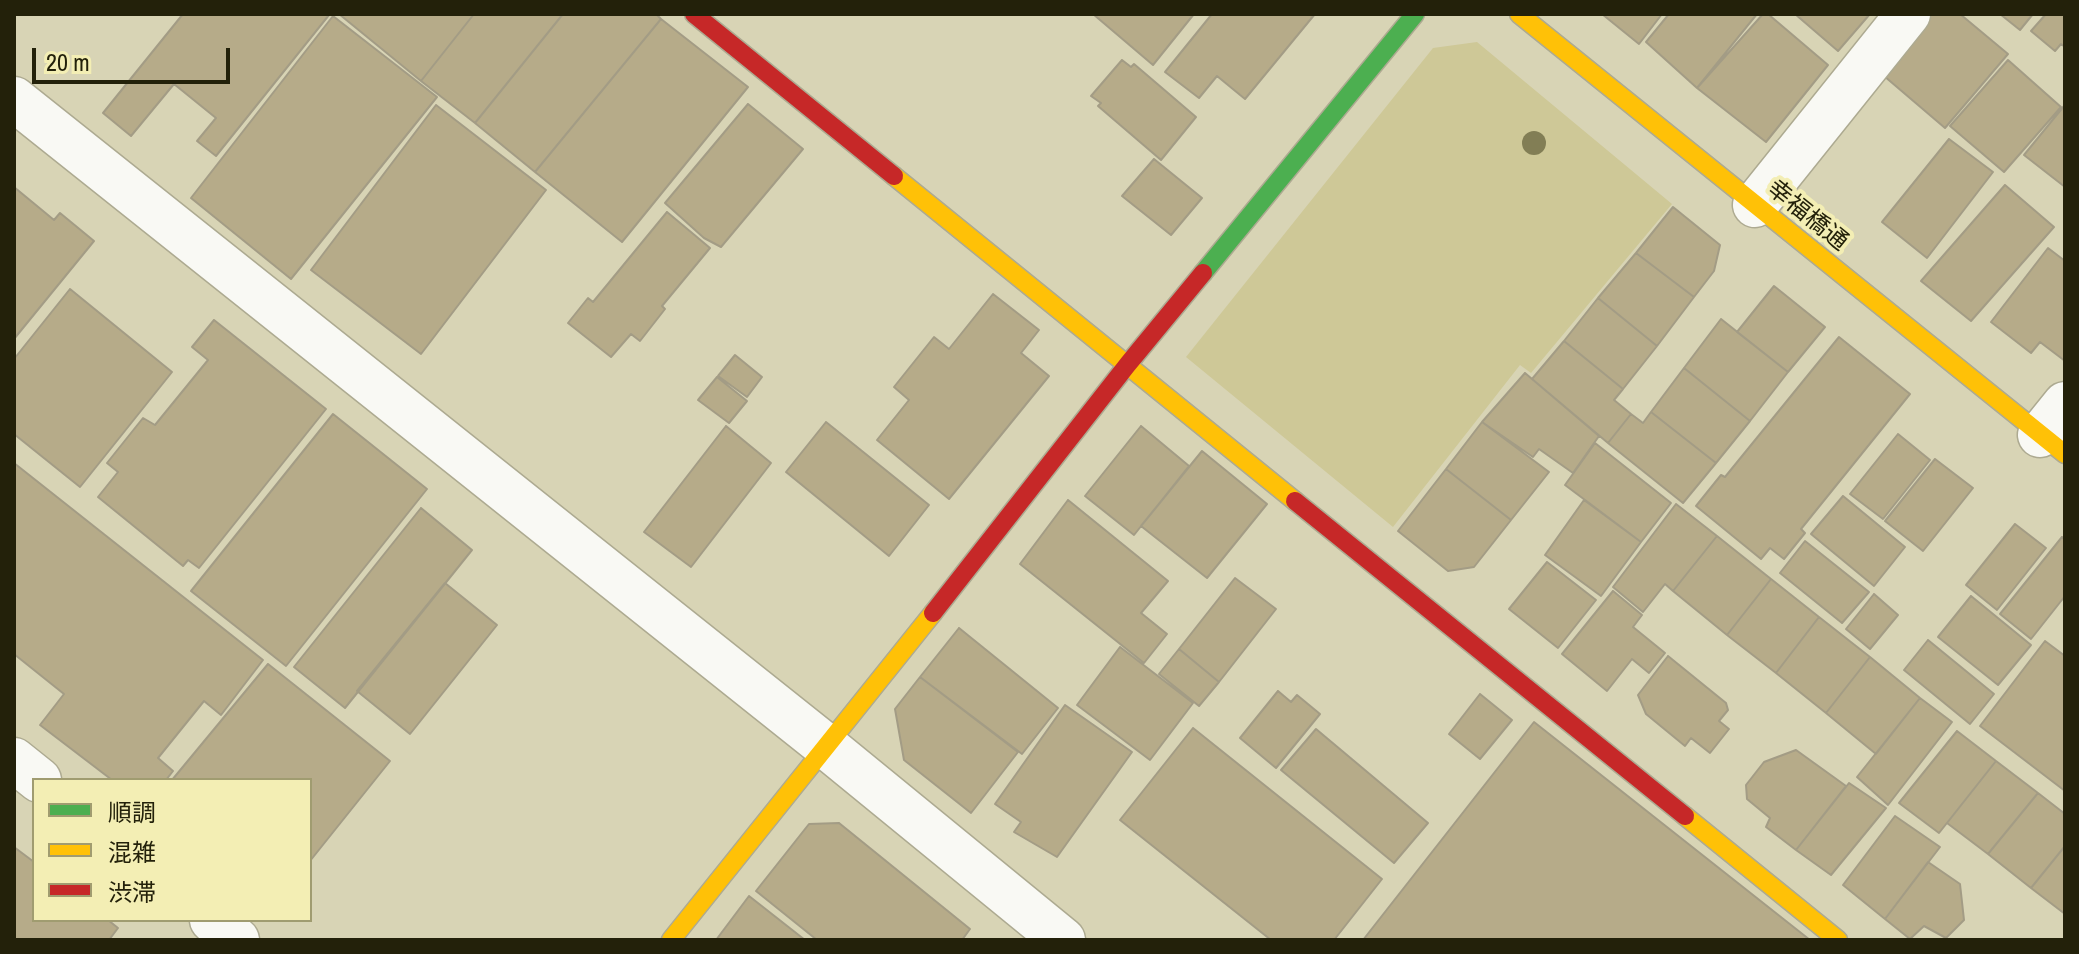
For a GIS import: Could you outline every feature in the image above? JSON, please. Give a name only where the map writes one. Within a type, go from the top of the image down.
[{"type":"street","points":[[694,14],[1838,940]]},
{"type":"street","points":[[671,940],[1128,364],[1415,14]]},
{"type":"street","name":"幸福橋通","points":[[1519,14],[1755,205],[2057,431]]},
{"type":"street","points":[[1755,205],[1908,14]]},
{"type":"street","points":[[14,99],[827,747],[1063,940]]},
{"type":"street","points":[[14,760],[36,778]]},
{"type":"street","points":[[214,922],[237,940]]},
{"type":"shaded area","points":[[1477,42],[1672,204],[1531,373],[1520,365],[1393,527],[1186,357],[1433,48]]},
{"type":"building","points":[[183,14],[329,15],[216,156],[197,141],[216,118],[174,84],[131,136],[103,113]]},
{"type":"building","points":[[339,14],[474,14],[421,81]]},
{"type":"building","points":[[474,14],[563,14],[475,123],[421,81]]},
{"type":"building","points":[[563,14],[656,14],[661,19],[535,172],[475,123]]},
{"type":"building","points":[[1093,14],[1194,14],[1153,65]]},
{"type":"building","points":[[1212,14],[1315,14],[1245,99],[1217,76],[1199,98],[1165,72]]},
{"type":"building","points":[[1602,14],[1662,14],[1639,44]]},
{"type":"building","points":[[1669,14],[1757,14],[1697,88],[1646,42]]},
{"type":"building","points":[[1763,14],[1768,14],[1828,65],[1766,142],[1697,88]]},
{"type":"building","points":[[1795,14],[1870,14],[1838,51]]},
{"type":"building","points":[[1924,14],[1960,14],[2008,54],[1945,128],[1877,70]]},
{"type":"building","points":[[2000,14],[2033,14],[2020,30]]},
{"type":"building","points":[[2046,14],[2065,14],[2065,47],[2061,44],[2055,51],[2031,31]]},
{"type":"building","points":[[333,16],[437,97],[291,279],[191,198]]},
{"type":"building","points":[[661,19],[748,87],[622,242],[535,172]]},
{"type":"building","points":[[1122,60],[1131,67],[1134,64],[1196,117],[1161,160],[1098,106],[1101,103],[1091,96]]},
{"type":"building","points":[[2008,60],[2061,107],[2004,172],[1950,126]]},
{"type":"building","points":[[748,104],[803,149],[721,247],[704,238],[665,203]]},
{"type":"building","points":[[436,105],[546,190],[421,354],[311,270]]},
{"type":"building","points":[[2065,106],[2065,187],[2024,155]]},
{"type":"building","points":[[1949,139],[1993,172],[1927,258],[1882,222]]},
{"type":"building","points":[[1154,159],[1202,198],[1171,235],[1122,196]]},
{"type":"building","points":[[2005,185],[2054,227],[1971,321],[1921,281]]},
{"type":"building","points":[[14,187],[54,220],[60,213],[94,241],[14,339]]},
{"type":"building","points":[[1673,207],[1720,245],[1714,271],[1694,297],[1636,253]]},
{"type":"building","points":[[667,212],[710,248],[662,306],[665,309],[640,341],[631,334],[611,357],[568,323],[588,298],[593,302]]},
{"type":"building","points":[[2048,248],[2065,261],[2065,361],[2040,342],[2031,353],[1991,322]]},
{"type":"building","points":[[1636,253],[1694,297],[1657,346],[1598,298]]},
{"type":"building","points":[[1774,286],[1825,327],[1788,372],[1737,332]]},
{"type":"building","points":[[70,289],[172,372],[80,487],[14,434],[14,359]]},
{"type":"building","points":[[993,294],[1039,330],[1021,353],[1049,376],[949,499],[877,440],[909,400],[894,387],[934,337],[949,349]]},
{"type":"building","points":[[1598,298],[1657,346],[1623,389],[1564,341]]},
{"type":"building","points":[[1721,319],[1788,372],[1750,421],[1684,368]]},
{"type":"building","points":[[214,320],[326,409],[199,568],[188,560],[183,566],[98,497],[118,472],[107,463],[143,418],[155,425],[208,360],[192,347]]},
{"type":"building","points":[[1839,337],[1910,394],[1801,529],[1805,533],[1784,559],[1770,548],[1761,559],[1696,506],[1721,475],[1725,477]]},
{"type":"building","points":[[1564,341],[1623,389],[1614,400],[1631,414],[1608,443],[1532,379]]},
{"type":"building","points":[[735,355],[762,377],[747,397],[718,376]]},
{"type":"building","points":[[1684,368],[1750,421],[1716,463],[1651,412]]},
{"type":"building","points":[[1525,373],[1599,436],[1573,473],[1539,449],[1533,457],[1482,422]]},
{"type":"building","points":[[717,377],[747,401],[729,423],[698,400]]},
{"type":"building","points":[[1651,412],[1716,463],[1683,503],[1608,443],[1631,414],[1643,423]]},
{"type":"building","points":[[333,414],[427,489],[286,666],[191,591]]},
{"type":"building","points":[[826,422],[929,505],[889,556],[786,472]]},
{"type":"building","points":[[1482,422],[1549,472],[1511,520],[1446,469]]},
{"type":"building","points":[[726,426],[771,463],[691,567],[644,532]]},
{"type":"building","points":[[1141,426],[1189,466],[1134,535],[1085,496]]},
{"type":"building","points":[[1898,434],[1930,460],[1883,519],[1850,494]]},
{"type":"building","points":[[1595,443],[1671,503],[1641,542],[1565,485]]},
{"type":"building","points":[[1202,451],[1267,504],[1207,578],[1141,526]]},
{"type":"building","points":[[1935,459],[1973,488],[1923,551],[1885,521]]},
{"type":"building","points":[[14,463],[263,660],[221,715],[204,701],[158,758],[173,771],[168,778],[109,778],[40,725],[64,694],[14,654]]},
{"type":"building","points":[[1446,469],[1511,520],[1474,567],[1448,571],[1398,531]]},
{"type":"building","points":[[1843,496],[1905,547],[1874,586],[1811,534]]},
{"type":"building","points":[[1068,500],[1168,581],[1141,613],[1167,634],[1144,663],[1020,564]]},
{"type":"building","points":[[1584,500],[1641,542],[1601,596],[1545,555]]},
{"type":"building","points":[[1676,504],[1717,536],[1673,591],[1665,584],[1643,612],[1613,587]]},
{"type":"building","points":[[421,508],[472,550],[345,708],[294,667]]},
{"type":"building","points":[[2015,524],[2046,548],[1997,610],[1966,585]]},
{"type":"building","points":[[1717,536],[1771,579],[1727,635],[1673,591]]},
{"type":"building","points":[[2062,537],[2065,540],[2065,596],[2031,639],[2000,614]]},
{"type":"building","points":[[1805,541],[1869,592],[1842,623],[1780,573]]},
{"type":"building","points":[[1547,562],[1596,600],[1558,648],[1509,609]]},
{"type":"building","points":[[1235,578],[1276,609],[1219,682],[1179,649]]},
{"type":"building","points":[[1771,579],[1819,617],[1776,673],[1727,635]]},
{"type":"building","points":[[445,583],[497,625],[410,734],[357,691]]},
{"type":"building","points":[[1613,591],[1642,615],[1633,627],[1665,653],[1649,673],[1632,659],[1607,691],[1562,654]]},
{"type":"building","points":[[1874,594],[1898,615],[1870,649],[1846,629]]},
{"type":"building","points":[[1971,596],[2031,645],[1998,685],[1938,637]]},
{"type":"building","points":[[1819,617],[1870,657],[1826,713],[1776,673]]},
{"type":"building","points":[[959,628],[1058,708],[1022,754],[920,677]]},
{"type":"building","points":[[1928,640],[1994,694],[1970,724],[1904,670]]},
{"type":"building","points":[[2045,641],[2065,656],[2065,791],[1980,726]]},
{"type":"building","points":[[1120,647],[1193,703],[1150,760],[1077,705]]},
{"type":"building","points":[[1179,649],[1219,682],[1199,706],[1159,674]]},
{"type":"building","points":[[1668,656],[1726,703],[1728,710],[1719,721],[1729,729],[1710,753],[1691,738],[1685,746],[1646,714],[1638,695]]},
{"type":"building","points":[[1870,657],[1920,698],[1876,754],[1826,713]]},
{"type":"building","points":[[268,664],[390,761],[312,858],[312,778],[174,778]]},
{"type":"building","points":[[920,677],[1018,752],[971,813],[904,760],[895,709]]},
{"type":"building","points":[[1278,691],[1291,702],[1297,695],[1320,714],[1276,768],[1240,738]]},
{"type":"building","points":[[1480,694],[1512,720],[1480,759],[1449,734]]},
{"type":"building","points":[[1920,698],[1952,722],[1888,805],[1857,777]]},
{"type":"building","points":[[1065,705],[1132,752],[1057,857],[1014,832],[1021,822],[995,804]]},
{"type":"building","points":[[1534,722],[1810,940],[1363,940]]},
{"type":"building","points":[[1193,728],[1382,879],[1334,940],[1271,940],[1120,820]]},
{"type":"building","points":[[1316,729],[1428,823],[1394,863],[1281,770]]},
{"type":"building","points":[[1957,731],[1996,761],[1939,833],[1899,803]]},
{"type":"building","points":[[1796,750],[1846,786],[1796,850],[1766,827],[1770,818],[1747,799],[1746,785],[1764,762]]},
{"type":"building","points":[[1996,761],[2038,793],[1988,854],[1947,823]]},
{"type":"building","points":[[1849,783],[1886,808],[1831,875],[1796,850]]},
{"type":"building","points":[[2038,793],[2065,814],[2065,846],[2031,888],[1988,854]]},
{"type":"building","points":[[1895,816],[1940,847],[1885,919],[1843,885]]},
{"type":"building","points":[[839,823],[970,929],[962,940],[817,940],[756,891],[809,824]]},
{"type":"building","points":[[2065,846],[2065,914],[2031,888]]},
{"type":"building","points":[[14,847],[32,860],[32,922],[110,922],[118,928],[109,940],[14,940]]},
{"type":"building","points":[[1928,862],[1960,884],[1964,920],[1946,938],[1924,926],[1910,939],[1885,919]]},
{"type":"building","points":[[749,896],[805,940],[716,940]]},
{"type":"traffic: fast","points":[[1203,273],[1415,14]]},
{"type":"traffic: slow","points":[[1519,14],[2065,454]]},
{"type":"traffic: slow","points":[[894,176],[1295,501]]},
{"type":"traffic: slow","points":[[671,940],[933,613]]},
{"type":"traffic: slow","points":[[1685,816],[1838,940]]},
{"type":"traffic: jam","points":[[694,14],[894,176]]},
{"type":"traffic: jam","points":[[933,613],[1203,273]]},
{"type":"traffic: jam","points":[[1295,501],[1685,816]]}]
